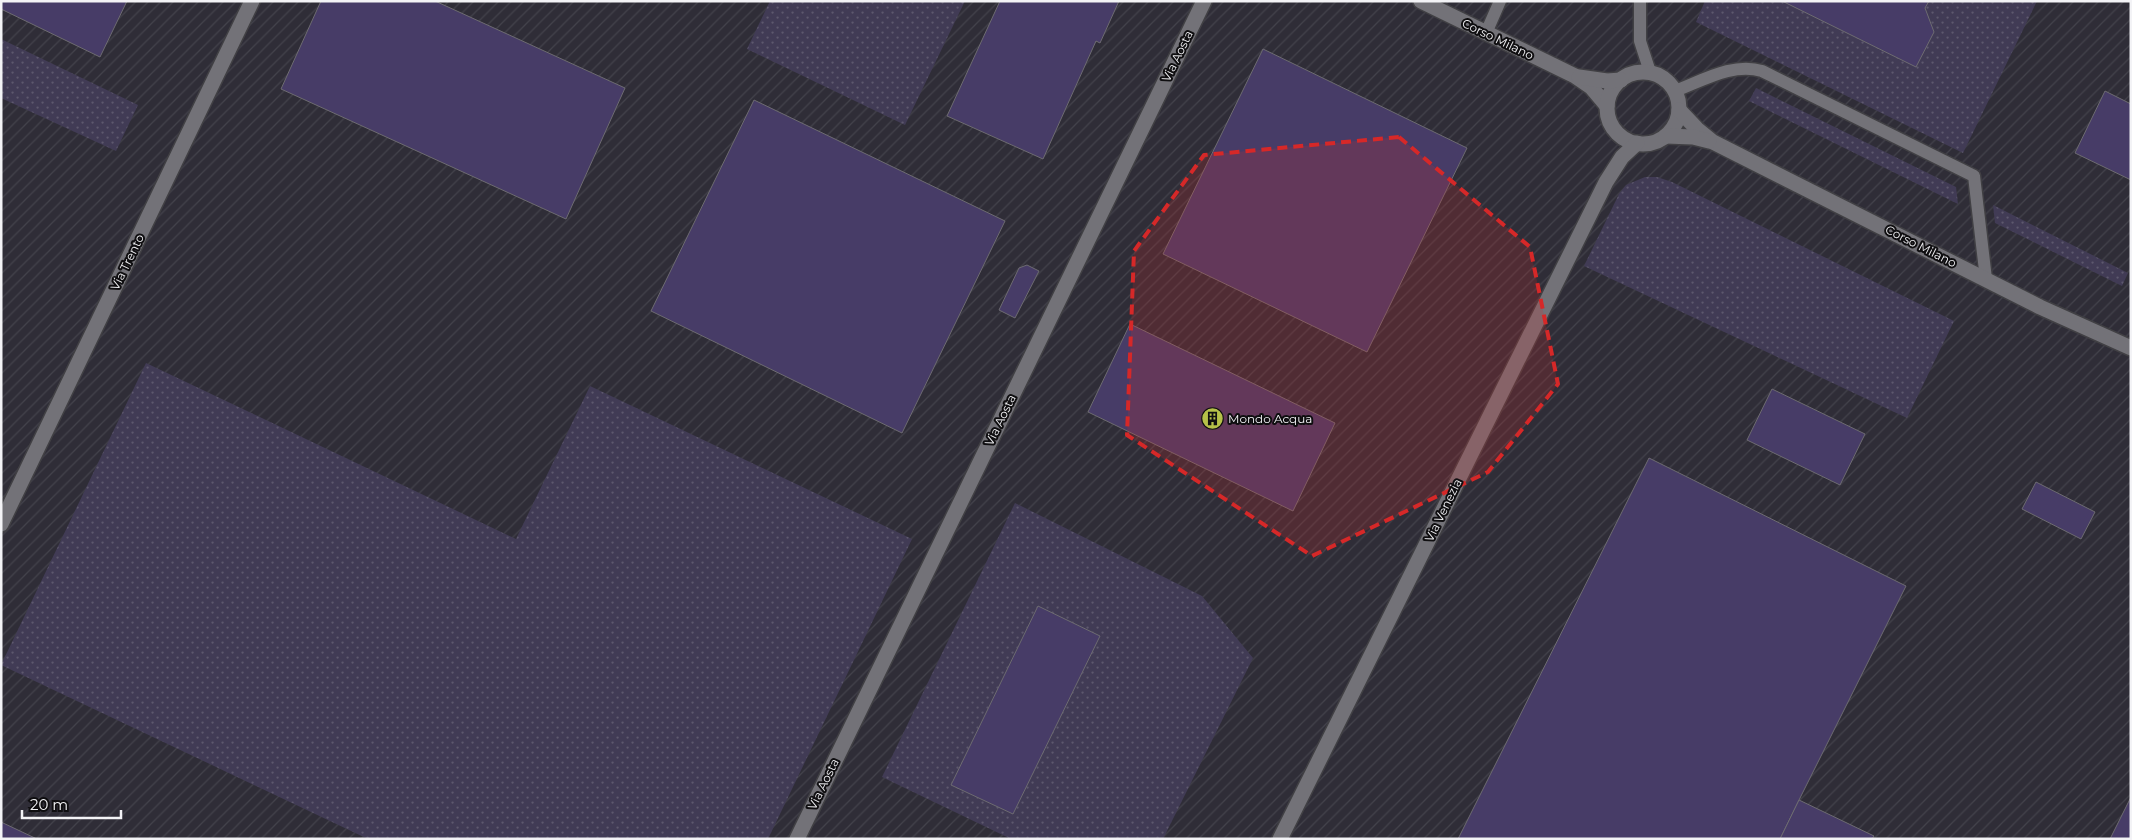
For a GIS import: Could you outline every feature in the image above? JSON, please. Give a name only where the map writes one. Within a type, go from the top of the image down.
[{"type":"street","name":"Via Trento","points":[[1,524],[252,1]]},
{"type":"street","name":"Via Aosta","points":[[797,839],[1204,1]]},
{"type":"street","name":"Corso Milano","points":[[1420,1],[1575,76],[1591,87],[1608,106],[1610,121],[1616,132]]},
{"type":"street","name":"Corso Milano","points":[[1575,76],[1607,81],[1620,80],[1637,72],[1650,72]]},
{"type":"street","points":[[1650,72],[1661,76],[1675,91],[1679,110],[1672,130],[1666,136]]},
{"type":"street","points":[[1608,106],[1610,94],[1620,80]]},
{"type":"street","name":"Corso Milano","points":[[1679,110],[1713,142],[2096,334],[2131,348]]},
{"type":"street","points":[[1616,132],[1624,138],[1637,143]]},
{"type":"street","name":"Via Venezia","points":[[1606,182],[1614,155],[1616,132]]},
{"type":"street","name":"Corso Milano","points":[[1637,143],[1647,144],[1666,136],[1693,137],[1713,142]]},
{"type":"street","name":"Via Venezia","points":[[1280,839],[1606,182],[1622,157],[1637,143]]},
{"type":"lane","points":[[1486,33],[1500,1]]},
{"type":"lane","points":[[1640,1],[1640,41],[1650,72]]},
{"type":"lane","points":[[1675,91],[1729,71],[1750,68],[1762,71],[1974,176],[1986,279]]},
{"type":"highlighted area","points":[[1399,137],[1530,247],[1558,384],[1488,472],[1312,556],[1127,435],[1134,251],[1204,155]]},
{"type":"shaded area","points":[[1,1],[2131,1],[2131,839],[1,839]]},
{"type":"shaded area","points":[[770,1],[965,1],[905,125],[747,49]]},
{"type":"shaded area","points":[[1705,1],[2037,1],[1963,153],[1696,22]]},
{"type":"shaded area","points":[[1,39],[138,105],[116,151],[1,98]]},
{"type":"shaded area","points":[[1756,88],[1956,187],[1958,204],[1749,101]]},
{"type":"shaded area","points":[[1645,177],[1657,177],[1672,182],[1954,321],[1907,418],[1584,266],[1619,194],[1626,185]]},
{"type":"shaded area","points":[[1993,205],[2128,273],[2122,286],[1995,223]]},
{"type":"shaded area","points":[[146,363],[516,539],[590,386],[912,539],[768,839],[368,839],[1,665]]},
{"type":"shaded area","points":[[1015,503],[1202,596],[1253,658],[1163,839],[1011,839],[882,777]]},
{"type":"building","points":[[1,1],[127,1],[100,57],[1,9]]},
{"type":"building","points":[[321,1],[435,1],[625,88],[566,219],[281,89]]},
{"type":"building","points":[[1000,1],[1119,1],[1100,43],[1096,41],[1043,159],[947,116]]},
{"type":"building","points":[[1782,1],[1929,1],[1925,8],[1934,32],[1916,67]]},
{"type":"building","points":[[1263,49],[1467,148],[1367,352],[1163,254]]},
{"type":"building","points":[[2105,91],[2131,104],[2131,180],[2075,153]]},
{"type":"building","points":[[754,100],[1005,221],[902,433],[651,311]]},
{"type":"building","points":[[1027,265],[1039,271],[1015,318],[999,310],[1019,268]]},
{"type":"building","name":"Mondo Acqua","points":[[1130,324],[1335,423],[1293,511],[1088,412]]},
{"type":"building","points":[[1772,389],[1865,434],[1840,485],[1747,440]]},
{"type":"building","points":[[1649,458],[1906,586],[1780,839],[1458,839]]},
{"type":"building","points":[[2036,482],[2095,512],[2081,539],[2022,509]]},
{"type":"building","points":[[1038,606],[1100,636],[1013,814],[951,785]]},
{"type":"building","points":[[2131,797],[2131,839],[2110,839]]},
{"type":"building","points":[[1799,800],[1874,836],[1872,839],[1780,839]]},
{"type":"building","points":[[1,822],[37,839],[1,839]]},
{"type":"place","name":"Mondo Acqua","points":[[1212,418]]}]
